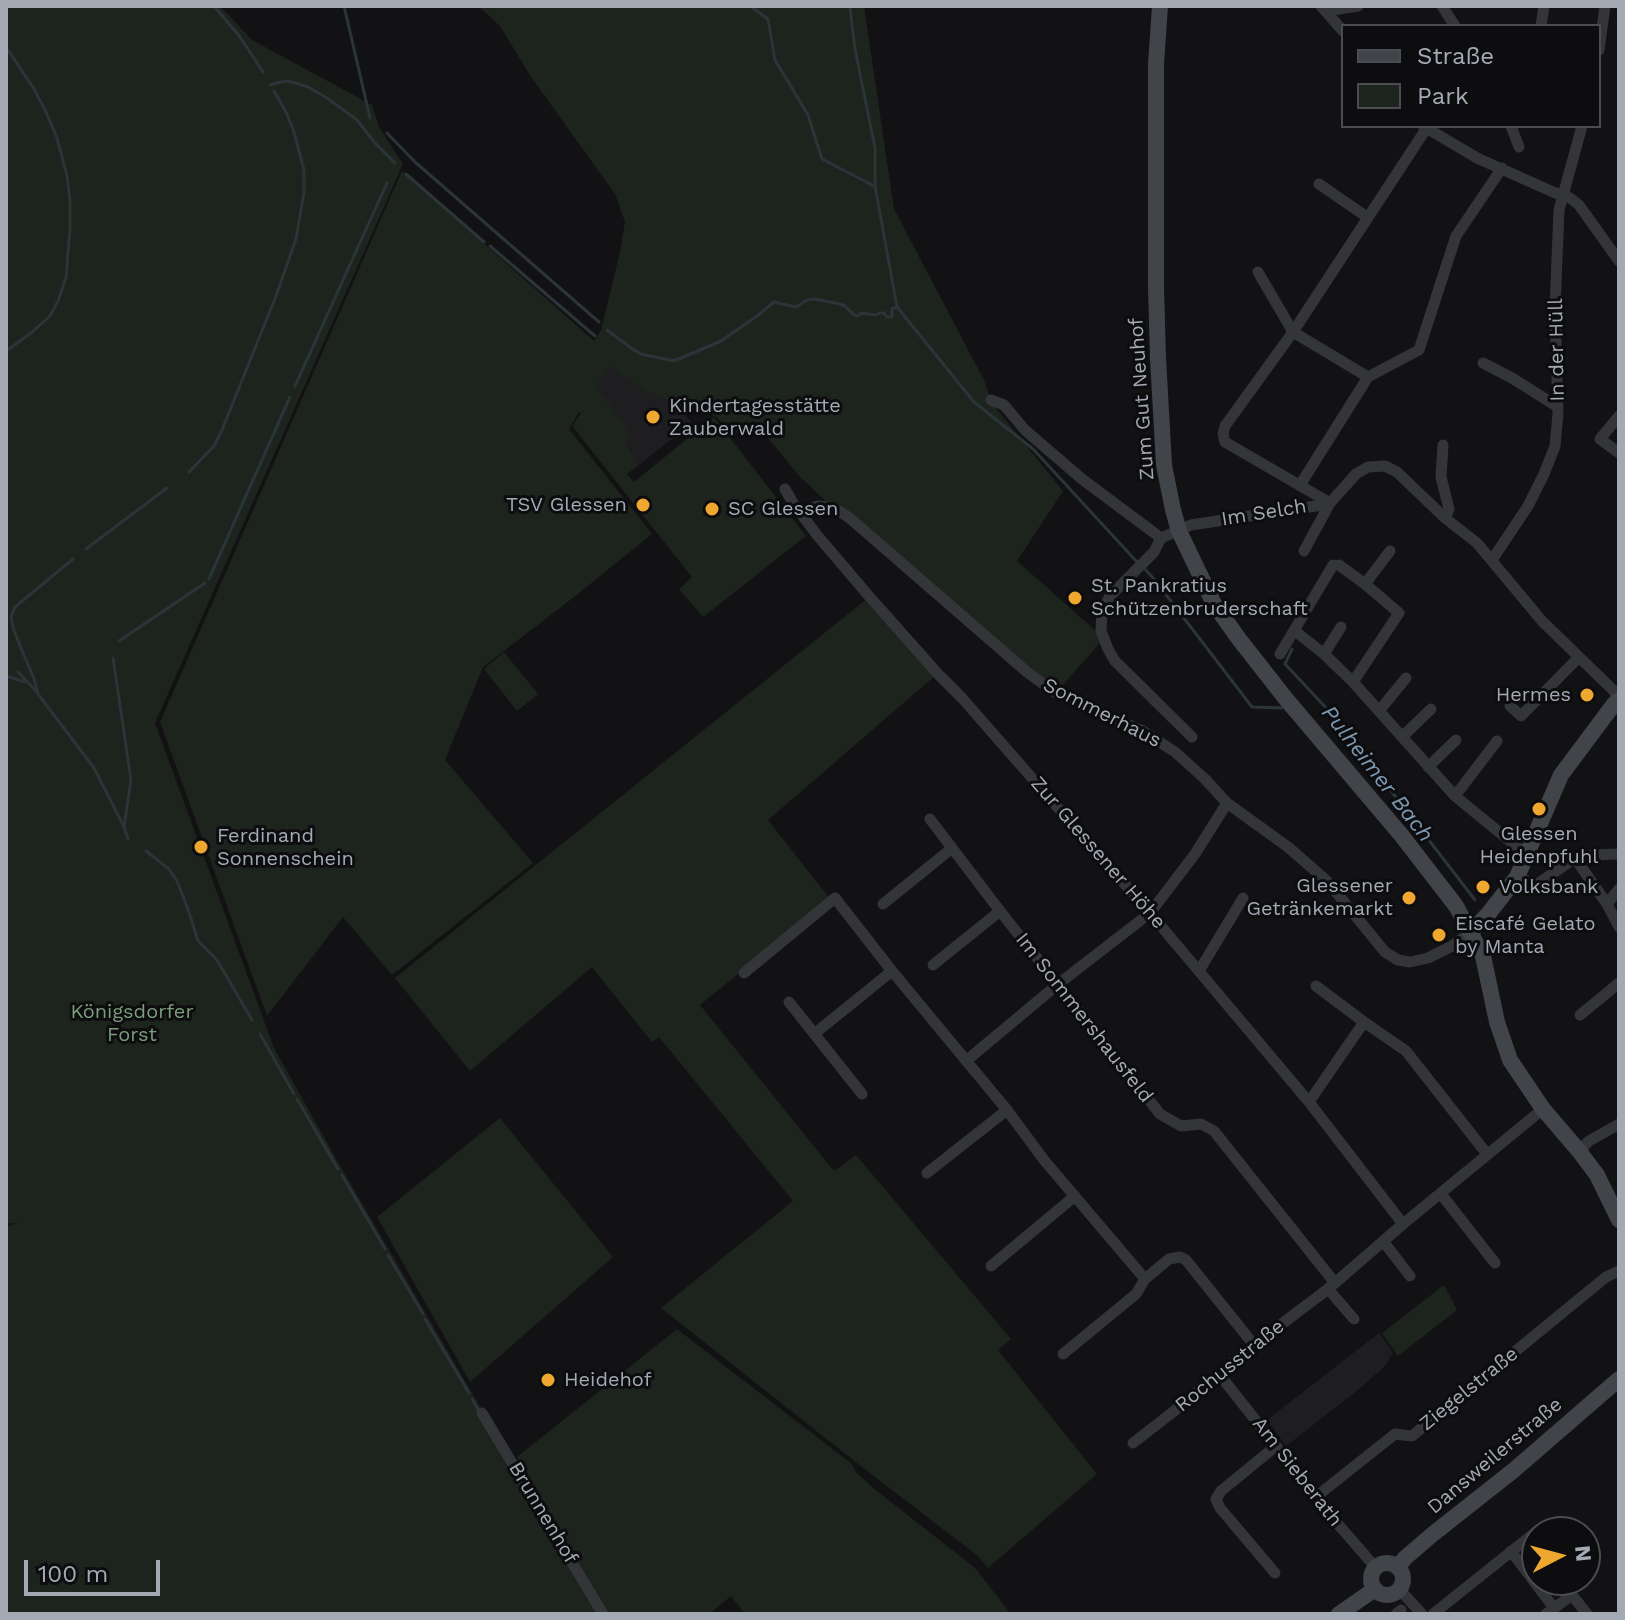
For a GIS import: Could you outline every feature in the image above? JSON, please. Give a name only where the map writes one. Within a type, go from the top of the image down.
[{"type":"main road","name":"Zum Gut Neuhof","points":[[1160,6],[1156,64],[1158,358],[1164,465],[1179,531],[1214,604],[1239,639],[1456,906],[1483,956],[1497,1022],[1510,1060],[1543,1109],[1579,1151],[1601,1183],[1619,1220]]},
{"type":"main road","points":[[1471,932],[1517,877],[1561,775],[1619,700]]},
{"type":"main road","name":"Dansweilerstraße","points":[[1398,1567],[1433,1534],[1514,1470],[1619,1379]]},
{"type":"main road","points":[[1384,1563],[1398,1567],[1404,1580],[1400,1590],[1387,1595],[1375,1589],[1371,1581],[1376,1568],[1384,1563]]},
{"type":"main road","points":[[1339,1614],[1375,1589]]},
{"type":"street","points":[[1324,8],[1358,6]]},
{"type":"street","points":[[1442,6],[1454,24]]},
{"type":"street","points":[[1601,35],[1605,6]]},
{"type":"street","points":[[1324,8],[1341,29]]},
{"type":"street","points":[[1304,551],[1332,500],[1225,442],[1225,426],[1293,332],[1424,128],[1477,158],[1570,198],[1579,205],[1619,261]]},
{"type":"street","points":[[1512,128],[1519,147]]},
{"type":"street","name":"In der Hüll","points":[[1492,560],[1528,506],[1555,446],[1559,210],[1581,128]]},
{"type":"street","points":[[1300,485],[1368,377],[1419,350],[1456,236],[1502,168]]},
{"type":"street","points":[[1319,184],[1367,217]]},
{"type":"street","points":[[1258,272],[1293,332],[1368,377]]},
{"type":"street","points":[[1483,363],[1558,407]]},
{"type":"street","points":[[991,400],[1004,405],[1025,430],[1082,479],[1161,538],[1154,552],[1110,596],[1102,611],[1101,631],[1115,661],[1192,737]]},
{"type":"street","points":[[1619,416],[1600,439],[1619,453]]},
{"type":"street","points":[[1443,445],[1441,477],[1449,509],[1445,518]]},
{"type":"street","name":"Im Selch","points":[[1161,538],[1194,524],[1332,500],[1356,474],[1368,467],[1385,466],[1397,472],[1445,518],[1477,543],[1542,621],[1613,690],[1619,700]]},
{"type":"street","name":"Zur Glessener Höhe","points":[[785,489],[801,514],[868,595],[962,698],[1199,971],[1309,1102],[1403,1224]]},
{"type":"street","name":"Sommerhaus","points":[[801,514],[809,508],[828,507],[852,520],[1027,672],[1056,693],[1143,731],[1175,752],[1227,803],[1288,847],[1327,881],[1385,952],[1398,960],[1410,962],[1428,958],[1471,932]]},
{"type":"street","points":[[1365,584],[1390,551]]},
{"type":"street","points":[[1280,654],[1314,595],[1336,565],[1365,584],[1399,613],[1353,682]]},
{"type":"street","points":[[1324,654],[1341,627]]},
{"type":"street","points":[[1295,631],[1353,682],[1455,796],[1527,855]]},
{"type":"street","points":[[1510,706],[1521,716],[1579,657]]},
{"type":"street","points":[[1379,711],[1406,678]]},
{"type":"street","points":[[1402,737],[1431,709]]},
{"type":"street","points":[[1428,767],[1456,740]]},
{"type":"street","points":[[1455,796],[1497,741]]},
{"type":"street","points":[[966,1061],[1150,913],[1195,854],[1227,803]]},
{"type":"street","name":"Im Sommershausfeld","points":[[930,819],[1160,1114],[1181,1126],[1201,1124],[1214,1131],[1332,1286]]},
{"type":"street","points":[[883,904],[951,849]]},
{"type":"street","points":[[1517,877],[1536,885],[1575,858],[1619,854]]},
{"type":"street","points":[[1575,858],[1619,927]]},
{"type":"street","points":[[1607,904],[1619,889]]},
{"type":"street","points":[[744,973],[835,898],[1044,1160],[1145,1279]]},
{"type":"street","points":[[1199,971],[1243,898]]},
{"type":"street","points":[[933,965],[1000,911]]},
{"type":"street","points":[[814,1034],[892,971]]},
{"type":"street","points":[[1580,1015],[1619,983]]},
{"type":"street","points":[[1316,986],[1406,1051],[1487,1154]]},
{"type":"street","points":[[789,1002],[862,1094]]},
{"type":"street","points":[[1309,1102],[1364,1022]]},
{"type":"street","name":"Rochusstraße","points":[[1133,1443],[1332,1286],[1543,1109]]},
{"type":"street","points":[[927,1173],[1007,1110]]},
{"type":"street","points":[[1579,1151],[1589,1141],[1619,1124]]},
{"type":"street","points":[[1441,1194],[1495,1263]]},
{"type":"street","points":[[991,1266],[1075,1196]]},
{"type":"street","points":[[1383,1241],[1410,1276]]},
{"type":"street","points":[[1063,1354],[1136,1294],[1145,1279],[1169,1259],[1180,1257],[1186,1260],[1254,1345]]},
{"type":"street","name":"Ziegelstraße","points":[[1317,1496],[1395,1434],[1412,1436],[1606,1277],[1619,1271]]},
{"type":"street","points":[[1332,1286],[1354,1319]]},
{"type":"street","name":"Am Sieberath","points":[[1219,1374],[1376,1568]]},
{"type":"street","name":"Brunnenhof","points":[[482,1413],[603,1614]]},
{"type":"street","points":[[1275,1573],[1220,1508],[1216,1499],[1221,1491],[1276,1446]]},
{"type":"street","points":[[1433,1614],[1521,1543]]},
{"type":"street","points":[[1511,1551],[1550,1611],[1572,1595],[1587,1614]]},
{"type":"street","points":[[1400,1590],[1422,1614]]},
{"type":"shaded area","name":"Kindertagesstätte Zauberwald","points":[[609,365],[645,391],[682,407],[692,423],[639,465],[595,387]]},
{"type":"shaded area","points":[[1379,1333],[1393,1352],[1386,1365],[1286,1446],[1267,1420]]},
{"type":"green space","name":"Königsdorfer Forst","points":[[6,6],[220,6],[252,40],[372,105],[379,127],[403,164],[155,723],[274,1048],[600,1614],[6,1614],[6,1227],[18,1222],[6,1224]]},
{"type":"green space","points":[[478,6],[864,6],[894,209],[985,382],[991,402],[1063,491],[1017,561],[1104,638],[1056,693],[827,502],[800,477],[754,421],[734,434],[715,416],[682,407],[645,391],[609,366],[596,387],[629,430],[626,443],[639,465],[627,474],[634,482],[714,417],[806,536],[703,617],[679,589],[692,577],[572,426],[579,412],[569,429],[652,534],[483,667],[445,760],[533,863],[392,975],[343,917],[267,1016],[160,722],[402,171],[594,341],[601,330],[620,252],[625,222],[615,194],[531,77],[500,26]]},
{"type":"green space","points":[[868,598],[936,675],[768,820],[830,899],[700,1005],[834,1171],[856,1155],[1011,1339],[998,1350],[1097,1474],[988,1568],[978,1556],[661,1308],[793,1201],[659,1037],[652,1042],[592,967],[470,1071],[395,978]]},
{"type":"green space","points":[[504,652],[538,694],[517,711],[484,669]]},
{"type":"green space","points":[[500,1118],[613,1257],[470,1382],[377,1217]]},
{"type":"green space","points":[[1444,1285],[1457,1310],[1398,1356],[1382,1333]]},
{"type":"green space","points":[[677,1329],[852,1464],[872,1487],[975,1568],[1011,1614],[745,1614],[731,1596],[709,1614],[607,1614],[517,1457]]},
{"type":"waterway","points":[[214,6],[263,72]]},
{"type":"waterway","points":[[344,6],[370,118]]},
{"type":"waterway","name":"Pulheimer Bach","points":[[750,6],[768,19],[775,60],[808,115],[822,159],[874,186]]},
{"type":"waterway","name":"Pulheimer Bach","points":[[850,8],[875,148],[875,186],[897,307],[974,402],[1033,449],[1138,563]]},
{"type":"waterway","points":[[6,47],[34,89],[57,138],[70,200],[66,278],[58,301],[50,316],[6,351]]},
{"type":"waterway","points":[[270,85],[292,82],[327,98],[357,120],[395,163]]},
{"type":"waterway","points":[[189,472],[214,446],[222,430],[296,239],[304,192],[304,170],[294,132],[274,91]]},
{"type":"waterway","points":[[387,133],[415,162],[599,322]]},
{"type":"waterway","points":[[406,174],[484,242]]},
{"type":"waterway","points":[[295,386],[387,183]]},
{"type":"waterway","points":[[490,246],[595,336]]},
{"type":"waterway","points":[[607,330],[641,354],[674,361],[721,341],[774,302],[796,307],[815,299],[845,306],[857,316],[862,313],[884,313],[892,317],[892,309],[897,307]]},
{"type":"waterway","points":[[209,579],[290,397]]},
{"type":"waterway","points":[[86,549],[167,488]]},
{"type":"waterway","points":[[73,559],[15,607],[11,617],[38,694],[94,768],[124,827]]},
{"type":"waterway","name":"Pulheimer Bach","points":[[1144,568],[1252,707],[1282,708]]},
{"type":"waterway","points":[[119,641],[205,583]]},
{"type":"waterway","name":"Pulheimer Bach","points":[[1292,649],[1285,664],[1331,713],[1475,900]]},
{"type":"waterway","points":[[113,658],[131,780],[124,827],[128,839]]},
{"type":"waterway","points":[[18,672],[37,692]]},
{"type":"waterway","points":[[6,676],[25,682]]},
{"type":"waterway","points":[[146,851],[169,869],[177,881],[198,941],[217,960],[252,1020]]},
{"type":"waterway","points":[[260,1034],[294,1094]]},
{"type":"waterway","points":[[297,1099],[338,1169]]},
{"type":"waterway","points":[[342,1175],[385,1249]]},
{"type":"waterway","points":[[388,1255],[423,1314]]},
{"type":"waterway","points":[[425,1319],[469,1393]]},
{"type":"waterway","points":[[472,1399],[480,1413]]},
{"type":"place","name":"Kindertagesstätte Zauberwald","points":[[653,417]]},
{"type":"place","name":"TSV Glessen","points":[[643,505]]},
{"type":"place","name":"SC Glessen","points":[[712,509]]},
{"type":"place","name":"St. Pankratius Schützenbruderschaft","points":[[1075,598]]},
{"type":"place","name":"Hermes","points":[[1587,695]]},
{"type":"place","name":"Glessen Heidenpfuhl","points":[[1539,809]]},
{"type":"place","name":"Ferdinand Sonnenschein","points":[[201,847]]},
{"type":"place","name":"Volksbank","points":[[1483,887]]},
{"type":"place","name":"Glessener Getränkemarkt","points":[[1409,898]]},
{"type":"place","name":"Eiscafé Gelato by Manta","points":[[1439,935]]},
{"type":"place","name":"Heidehof","points":[[548,1380]]}]
